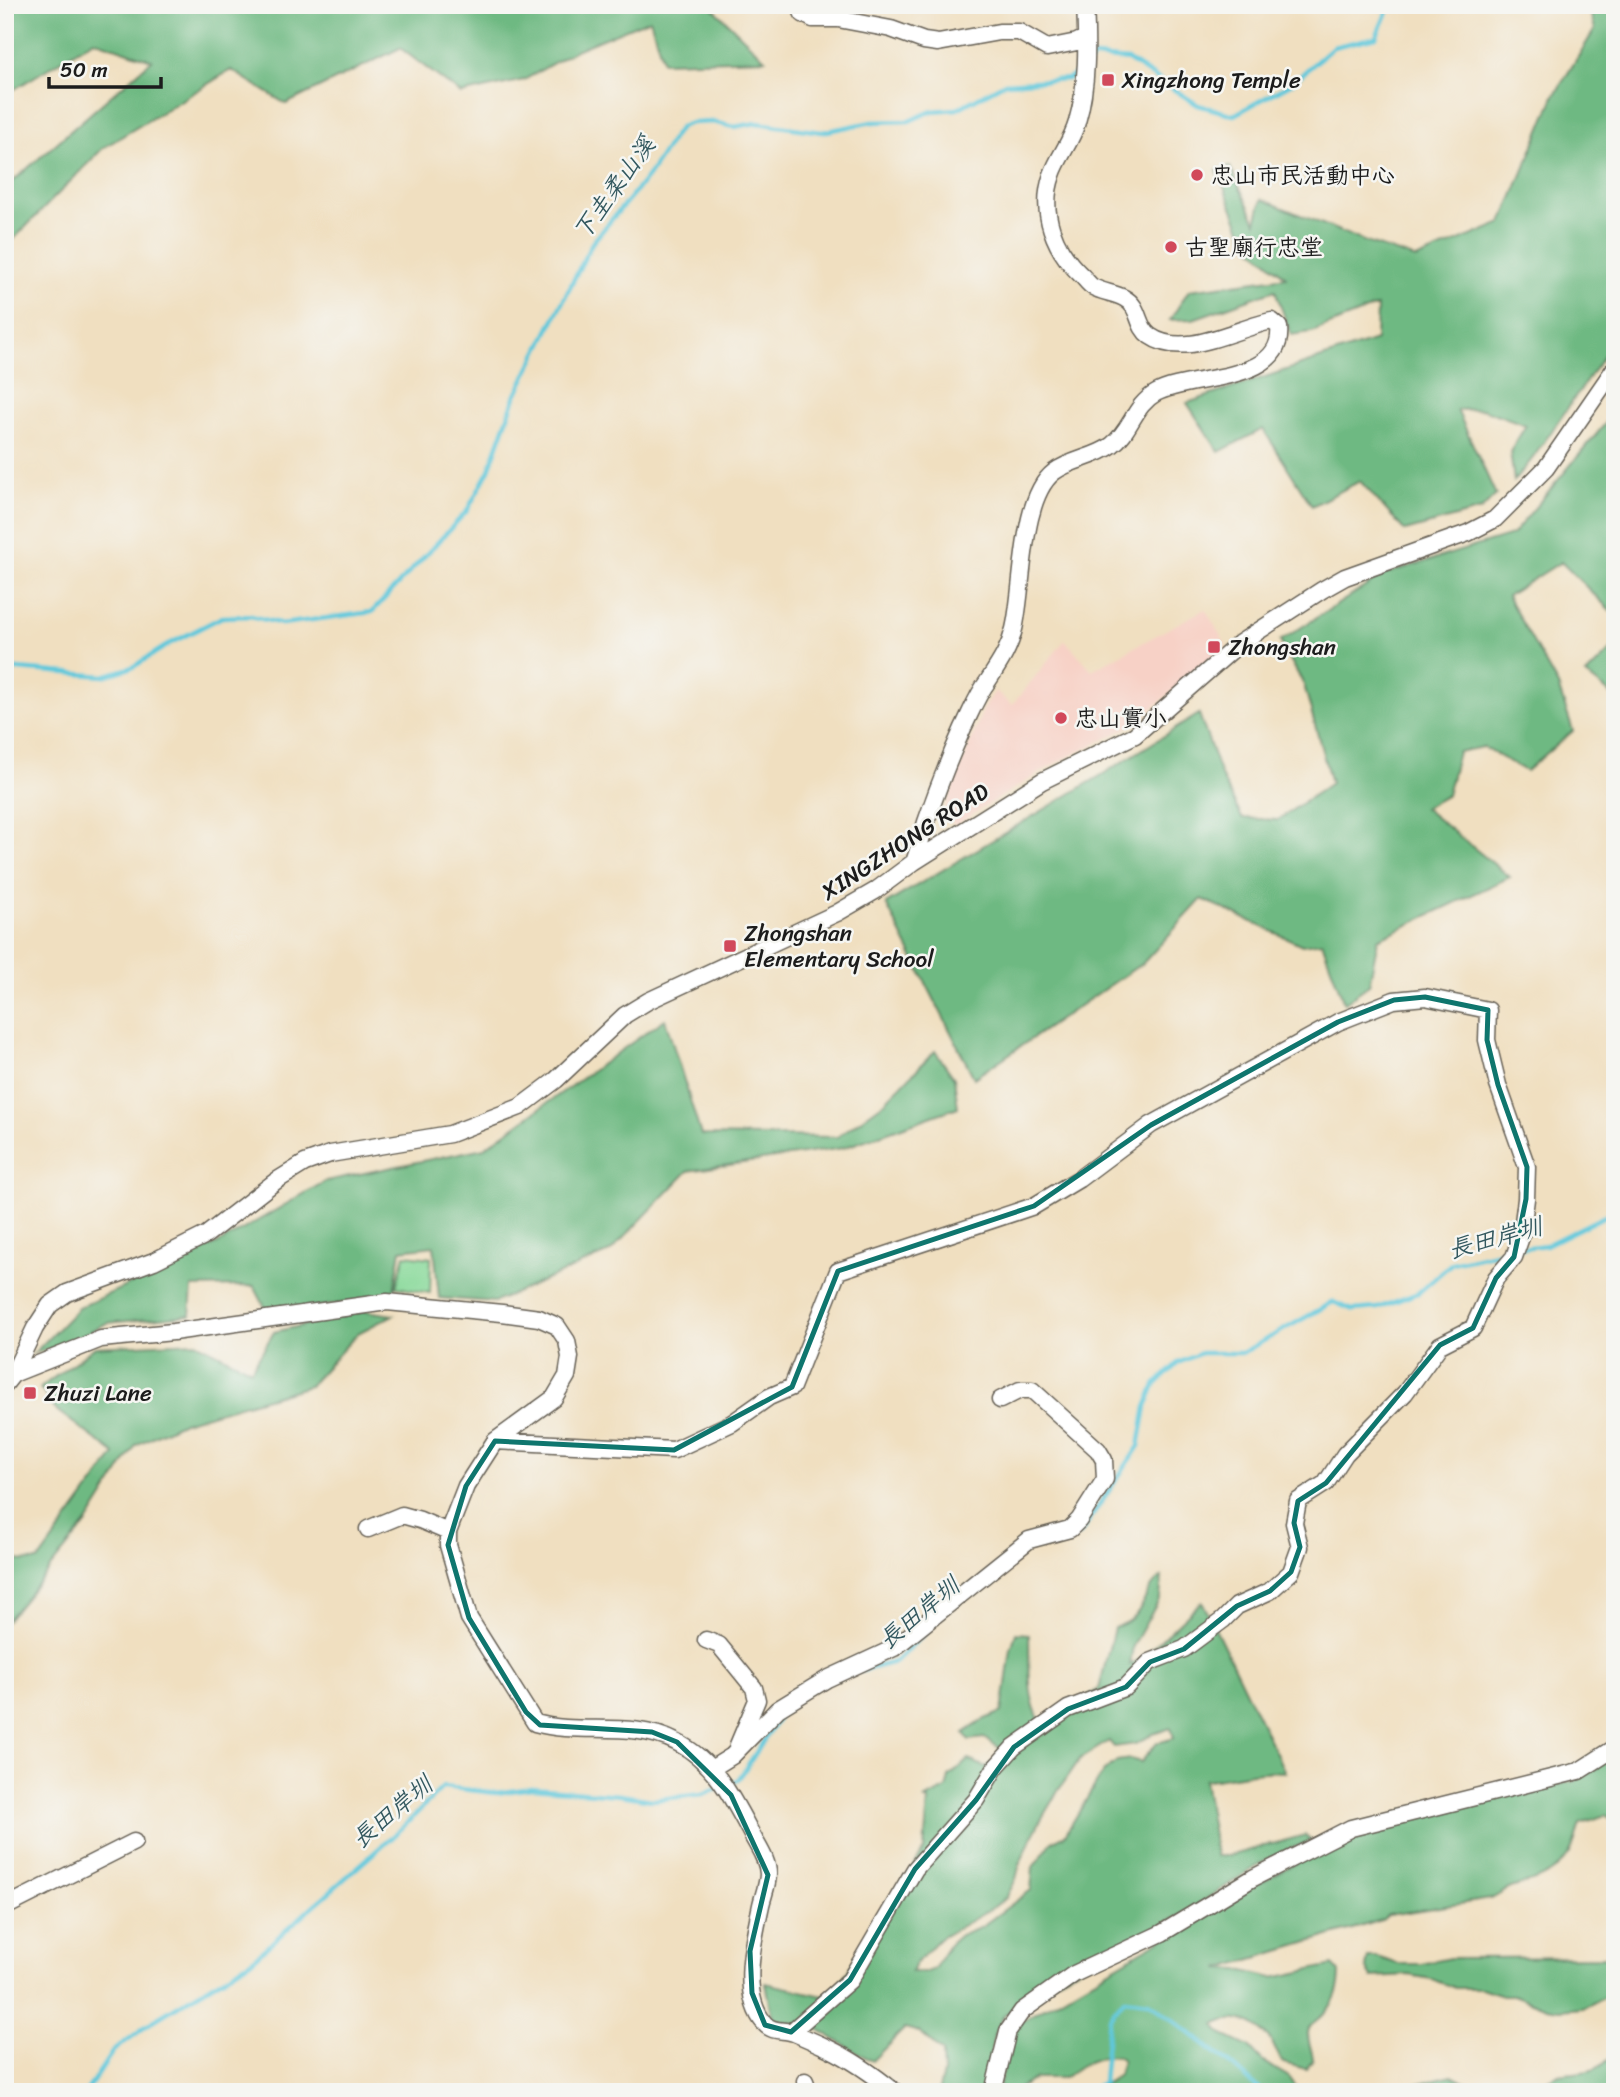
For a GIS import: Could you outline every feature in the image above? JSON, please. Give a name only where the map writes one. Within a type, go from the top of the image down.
[{"type":"street","points":[[799,5],[803,14],[813,19],[838,19],[891,29],[938,43],[999,32],[1018,32],[1030,36],[1047,48],[1077,42],[1085,45]]},
{"type":"street","points":[[914,862],[935,794],[954,747],[976,700],[1009,647],[1027,532],[1043,486],[1053,473],[1111,446],[1145,399],[1160,391],[1230,375],[1262,363],[1275,352],[1281,340],[1279,327],[1272,321],[1211,341],[1165,344],[1148,335],[1135,307],[1125,298],[1093,287],[1064,256],[1053,236],[1047,195],[1052,173],[1077,124],[1084,80],[1085,5]]},
{"type":"street","name":"XINGZHONG ROAD","points":[[9,1379],[50,1305],[67,1293],[154,1261],[206,1236],[276,1181],[305,1163],[330,1154],[450,1134],[520,1107],[556,1080],[625,1015],[648,1001],[838,913],[1042,780],[1135,734],[1241,643],[1322,590],[1355,573],[1468,533],[1495,519],[1546,468],[1615,368]]},
{"type":"street","points":[[495,1441],[674,1450],[732,1423],[769,1397],[792,1387],[838,1271],[1034,1206],[1079,1179],[1151,1125],[1349,1018],[1394,1000],[1425,997],[1488,1010],[1487,1040],[1498,1085],[1527,1167],[1521,1237],[1514,1257],[1496,1279],[1473,1328],[1440,1345],[1405,1393],[1345,1454],[1326,1483],[1298,1501],[1294,1523],[1300,1547],[1291,1572],[1270,1591],[1237,1606],[1184,1649],[1150,1662],[1126,1687],[1068,1709],[1014,1747],[995,1768],[976,1800],[915,1869],[850,1980],[791,2032]]},
{"type":"street","points":[[9,1379],[101,1339],[173,1332],[387,1302],[539,1318],[556,1326],[567,1341],[570,1357],[567,1376],[554,1398],[495,1441],[466,1486],[448,1532],[448,1545],[477,1634],[535,1723],[584,1729],[621,1727],[652,1732],[677,1742],[705,1761],[731,1794],[765,1859],[768,1875],[750,1951],[752,1993],[758,2013],[765,2025],[774,2030],[791,2032],[830,2049],[869,2070],[895,2092]]},
{"type":"street","points":[[713,1772],[778,1709],[827,1679],[894,1648],[1029,1540],[1070,1529],[1079,1520],[1105,1479],[1104,1460],[1098,1450],[1032,1390],[1020,1390],[1000,1400]]},
{"type":"street","points":[[368,1529],[402,1516],[420,1520],[448,1532]]},
{"type":"street","points":[[706,1640],[719,1645],[754,1688],[757,1700],[732,1756]]},
{"type":"street","points":[[993,2092],[1008,2031],[1022,2011],[1074,1974],[1162,1933],[1254,1878],[1352,1828],[1580,1771],[1615,1748]]},
{"type":"street","points":[[5,1907],[134,1842]]},
{"type":"highlighted area","points":[[1425,997],[1488,1010],[1487,1040],[1498,1085],[1527,1167],[1526,1199],[1514,1257],[1496,1278],[1473,1328],[1440,1345],[1326,1483],[1298,1501],[1294,1523],[1300,1547],[1291,1572],[1270,1591],[1237,1606],[1184,1649],[1150,1662],[1126,1687],[1068,1709],[1014,1747],[976,1800],[915,1869],[850,1980],[791,2032],[765,2025],[752,1993],[750,1951],[768,1875],[731,1795],[677,1742],[652,1732],[540,1725],[526,1712],[469,1618],[448,1545],[466,1486],[495,1441],[674,1450],[792,1387],[838,1271],[1034,1206],[1151,1125],[1338,1022],[1394,1000]]},
{"type":"shaded area","name":"忠山實小","points":[[1205,609],[1226,645],[1133,725],[1056,763],[955,825],[943,813],[983,710],[995,691],[1012,705],[1065,640],[1092,670]]},
{"type":"green space","points":[[5,5],[710,5],[765,59],[663,62],[650,19],[578,49],[524,80],[461,94],[400,48],[286,104],[231,70],[103,148],[5,248],[5,188],[152,60],[94,40],[5,95]]},
{"type":"green space","points":[[1588,5],[1615,5],[1615,340],[1533,458],[1514,481],[1510,452],[1526,425],[1482,409],[1457,410],[1496,495],[1481,510],[1405,531],[1360,481],[1312,506],[1263,429],[1219,452],[1187,403],[1376,340],[1377,306],[1312,332],[1291,335],[1275,290],[1193,319],[1170,320],[1189,290],[1286,277],[1247,244],[1217,170],[1230,167],[1256,222],[1262,199],[1366,242],[1416,259],[1502,223],[1554,96],[1595,29]]},
{"type":"green space","points":[[1615,412],[1615,615],[1561,562],[1507,596],[1558,686],[1573,731],[1526,771],[1483,747],[1458,752],[1447,795],[1424,808],[1510,877],[1378,939],[1369,985],[1344,1003],[1322,942],[1302,945],[1202,899],[1144,962],[974,1078],[886,904],[1199,714],[1222,778],[1242,818],[1278,820],[1331,783],[1304,685],[1280,641],[1385,574],[1512,535]]},
{"type":"green space","points":[[1615,646],[1615,697],[1586,675]]},
{"type":"green space","points":[[665,1019],[701,1135],[837,1137],[885,1102],[935,1051],[954,1078],[958,1107],[843,1148],[688,1171],[610,1252],[495,1302],[439,1298],[434,1246],[401,1250],[393,1297],[268,1313],[254,1286],[192,1287],[190,1315],[107,1323],[57,1347],[34,1353],[78,1308],[221,1242],[326,1181],[484,1148]]},
{"type":"green space","points":[[405,1255],[431,1258],[430,1293],[396,1287]]},
{"type":"green space","points":[[366,1311],[393,1315],[358,1333],[309,1386],[183,1422],[136,1445],[87,1523],[5,1623],[7,1560],[38,1561],[115,1454],[55,1409],[40,1388],[95,1347],[196,1342],[251,1370],[274,1332]]},
{"type":"green space","points":[[1162,1577],[1160,1598],[1133,1646],[1130,1665],[1141,1659],[1202,1601],[1285,1772],[1204,1780],[1216,1856],[1228,1856],[1305,1835],[1311,1841],[1273,1856],[1178,1917],[1056,1980],[1004,2015],[994,2035],[985,2092],[938,2092],[943,2074],[942,2052],[919,2032],[905,2028],[872,2061],[817,2029],[773,2019],[766,1983],[823,1996],[839,1984],[924,1850],[928,1800],[924,1800],[946,1789],[949,1777],[968,1760],[986,1767],[995,1761],[1001,1749],[984,1738],[969,1740],[964,1733],[1002,1712],[1011,1649],[1016,1633],[1029,1634],[1031,1691],[1041,1722],[1099,1689],[1114,1628],[1134,1616],[1155,1582]],"holes":[[[1171,1728],[1174,1738],[1157,1743],[1141,1762],[1130,1759],[1117,1761],[1103,1772],[1065,1835],[1052,1842],[1033,1867],[1031,1890],[982,1926],[960,1935],[949,1945],[934,1969],[911,1972],[939,1939],[1006,1898],[1039,1823],[1080,1759],[1109,1741],[1114,1747],[1136,1744]]]},
{"type":"green space","points":[[1615,1757],[1615,1821],[1605,1815],[1580,1824],[1574,1845],[1563,1863],[1542,1877],[1511,1888],[1491,1899],[1388,1915],[1382,1920],[1219,1969],[1240,1970],[1273,1978],[1333,1965],[1340,1972],[1338,1989],[1332,2004],[1309,2029],[1313,2060],[1306,2069],[1283,2063],[1268,2037],[1248,2022],[1228,2020],[1215,2025],[1221,2034],[1249,2047],[1262,2061],[1289,2077],[1300,2092],[1092,2092],[1118,2075],[1122,2060],[1116,2056],[1088,2062],[1064,2078],[1036,2078],[1016,2090],[1007,2091],[999,2085],[1017,2024],[1340,1838],[1404,1814],[1575,1781]]},
{"type":"green space","points":[[1368,1957],[1398,1964],[1421,1964],[1450,1958],[1615,1957],[1615,1992],[1583,2008],[1560,2010],[1547,2008],[1514,1995],[1503,1995],[1481,1988],[1455,1988],[1431,1979],[1409,1975],[1372,1977],[1366,1968]]},
{"type":"green space","points":[[1610,2057],[1615,2057],[1615,2092],[1529,2092],[1554,2076],[1593,2070]]},
{"type":"green space","points":[[1452,2075],[1471,2085],[1473,2092],[1354,2092],[1355,2087],[1388,2091]]},
{"type":"waterway","name":"下圭柔山溪","points":[[1090,61],[1095,57],[1128,60],[1198,105],[1234,115],[1292,83],[1333,47],[1376,37],[1390,5]]},
{"type":"waterway","name":"下圭柔山溪","points":[[5,668],[104,676],[133,667],[171,643],[222,617],[251,616],[282,624],[372,612],[467,511],[489,470],[515,397],[592,243],[648,176],[680,127],[691,123],[713,122],[734,127],[757,123],[822,132],[872,122],[909,121],[932,111],[957,109],[1005,83],[1068,79],[1081,69]]},
{"type":"waterway","name":"長田岸圳","points":[[1522,1248],[1546,1245],[1615,1211]]},
{"type":"waterway","name":"長田岸圳","points":[[1070,1536],[1080,1534],[1139,1446],[1146,1407],[1155,1385],[1178,1363],[1201,1353],[1242,1353],[1333,1302],[1353,1310],[1378,1308],[1418,1293],[1452,1263],[1513,1249]]},
{"type":"waterway","name":"長田岸圳","points":[[861,1671],[895,1662],[926,1632]]},
{"type":"waterway","name":"長田岸圳","points":[[86,2092],[113,2051],[153,2021],[251,1961],[401,1829],[443,1787],[496,1793],[532,1788],[652,1800],[703,1794],[738,1780],[778,1719]]},
{"type":"waterway","points":[[1087,2092],[1103,2082],[1109,2018],[1124,1999],[1149,2002],[1228,2062],[1262,2092]]},
{"type":"place","name":"Xingzhong Temple","points":[[1108,80]]},
{"type":"place","name":"忠山市民活動中心","points":[[1197,175]]},
{"type":"place","name":"古聖廟行忠堂","points":[[1171,247]]},
{"type":"place","name":"Zhongshan","points":[[1214,647]]},
{"type":"place","name":"忠山實小","points":[[1061,718]]},
{"type":"place","name":"Zhongshan Elementary School","points":[[730,946]]},
{"type":"place","name":"Zhuzi Lane","points":[[30,1393]]}]
